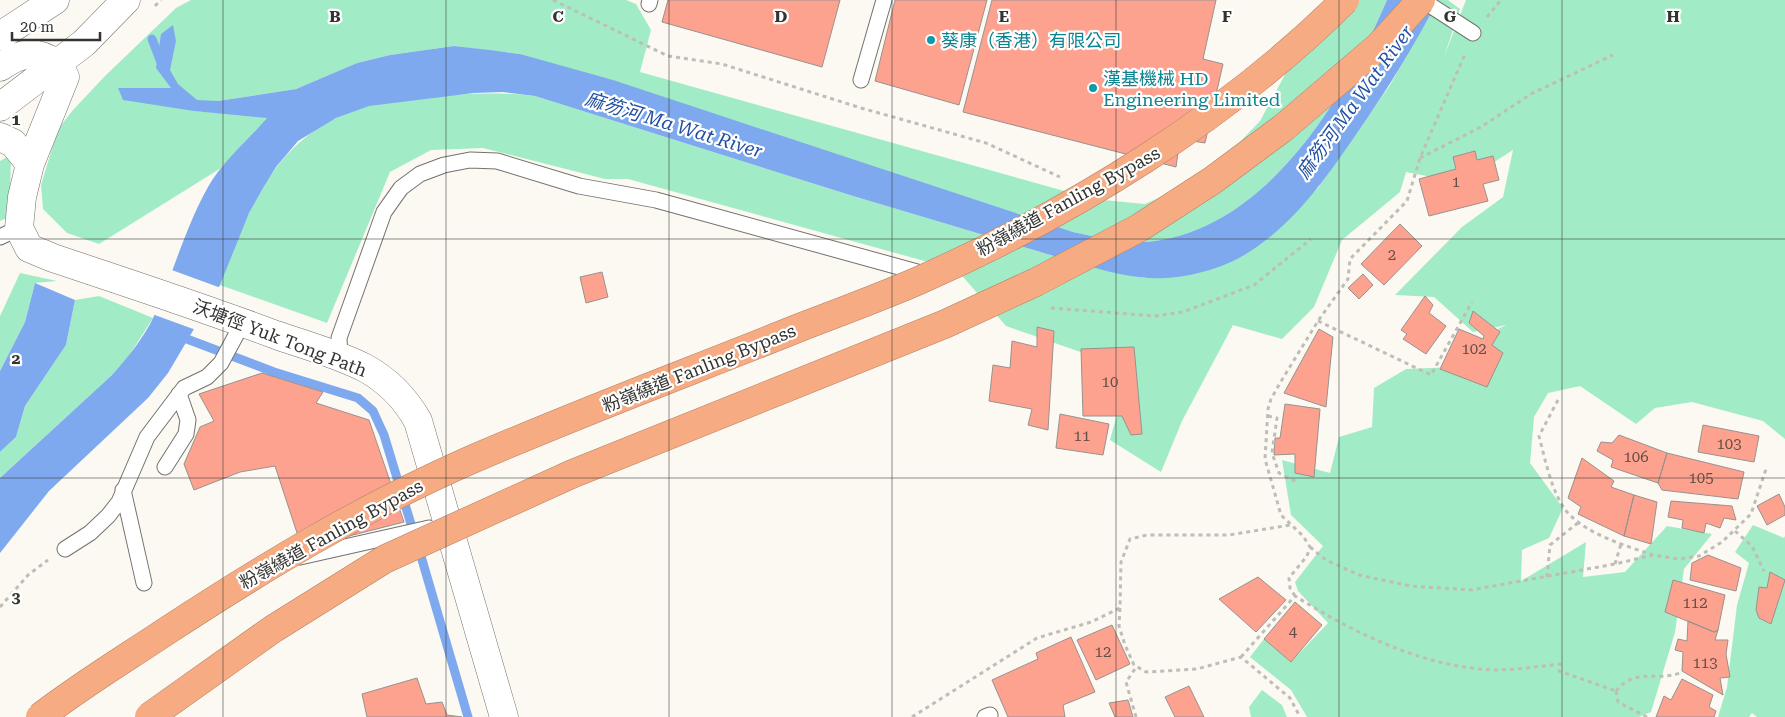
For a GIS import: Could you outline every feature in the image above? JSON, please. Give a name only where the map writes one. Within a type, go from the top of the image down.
[{"type":"highway","name":"粉嶺繞道 Fanling Bypass","points":[[40,717],[244,580],[362,512],[462,464],[549,427],[919,280],[1058,210],[1158,151],[1234,97],[1316,29],[1345,0]]},
{"type":"highway","points":[[149,717],[273,628],[385,559],[572,474],[945,324],[1036,282],[1139,228],[1213,180],[1283,128],[1379,46],[1422,0]]},
{"type":"street","points":[[0,36],[55,0]]},
{"type":"street","points":[[0,107],[84,43],[126,0]]},
{"type":"street","points":[[0,67],[31,53],[44,55],[58,64]]},
{"type":"street","name":"沃塘徑 Yuk Tong Path","points":[[58,64],[65,77],[30,164],[22,197],[10,233],[29,248],[53,258],[234,319],[365,368],[394,388],[409,404],[418,421],[504,717]]},
{"type":"street","points":[[0,137],[13,143],[30,164]]},
{"type":"lane","points":[[861,80],[884,0]]},
{"type":"lane","points":[[1422,0],[1473,34]]},
{"type":"lane","points":[[340,358],[339,338],[384,212],[402,188],[420,174],[444,164],[470,160],[496,162],[579,186],[656,200],[946,280]]},
{"type":"lane","points":[[65,549],[90,533],[108,516],[119,502],[147,437],[184,388],[206,377],[221,363],[234,319]]},
{"type":"lane","points":[[165,468],[186,434],[188,420],[179,394]]},
{"type":"lane","points":[[123,490],[144,583]]},
{"type":"lane","points":[[287,560],[448,524]]},
{"type":"path","points":[[553,0],[668,56],[722,64],[861,108],[986,143],[1065,180]]},
{"type":"path","points":[[1280,527],[1281,515],[1265,459],[1271,399],[1318,321],[1348,279],[1350,258],[1407,201],[1420,158],[1473,34],[1501,0]]},
{"type":"path","points":[[1420,158],[1481,127],[1531,94],[1613,55]]},
{"type":"path","points":[[1049,308],[1155,316],[1183,312],[1254,285],[1311,238]]},
{"type":"path","points":[[1318,321],[1431,375],[1472,302]]},
{"type":"path","points":[[1558,400],[1539,436],[1552,482],[1566,511],[1579,522],[1620,544],[1653,555],[1679,559],[1699,556],[1735,531],[1751,514],[1766,469]]},
{"type":"path","points":[[1268,416],[1277,418],[1272,453],[1279,473],[1299,483]]},
{"type":"path","points":[[1281,515],[1303,536],[1310,547],[1326,560],[1359,575],[1411,586],[1471,590],[1615,564],[1653,555]]},
{"type":"path","points":[[1547,576],[1550,545],[1579,522]]},
{"type":"path","points":[[1291,525],[1229,535],[1147,535],[1130,539],[1121,562],[1119,626],[1134,665],[1146,672],[1197,669],[1241,657],[1295,596]]},
{"type":"path","points":[[1735,531],[1752,546],[1764,571]]},
{"type":"path","points":[[1615,564],[1620,544]]},
{"type":"path","points":[[1310,547],[1307,556],[1288,578],[1290,588],[1295,596],[1342,625],[1421,656],[1472,668],[1509,669],[1560,664],[1559,671],[1616,691]]},
{"type":"path","points":[[0,607],[28,575],[65,549]]},
{"type":"path","points":[[912,717],[1037,638],[1091,622],[1120,608]]},
{"type":"path","points":[[1241,657],[1290,698],[1300,717]]},
{"type":"path","points":[[1136,717],[1126,682],[1137,666]]},
{"type":"path","points":[[1647,717],[1618,702],[1616,691],[1625,680],[1646,675],[1668,677],[1680,673]]},
{"type":"green space","points":[[191,0],[626,0],[636,4],[651,30],[640,72],[1093,199],[1145,204],[1207,176],[1260,121],[1325,0],[1387,0],[1348,78],[1323,118],[1295,155],[1263,188],[1227,215],[1187,233],[1144,242],[1117,241],[1073,232],[520,54],[454,46],[390,55],[357,63],[296,89],[218,101],[196,111],[268,117],[221,168],[99,244],[67,233],[43,209],[41,185],[58,129],[105,76],[176,8]]},
{"type":"green space","points":[[1438,0],[1448,0],[1460,9],[1444,57],[1466,0],[1785,0],[1785,439],[1763,421],[1692,402],[1655,408],[1636,424],[1580,386],[1548,393],[1534,417],[1530,463],[1563,508],[1549,538],[1522,550],[1521,581],[1586,542],[1583,577],[1625,572],[1667,526],[1712,534],[1684,569],[1675,632],[1651,712],[1639,717],[1307,717],[1291,690],[1250,657],[1264,639],[1291,662],[1328,623],[1298,591],[1295,582],[1323,546],[1291,515],[1282,460],[1330,473],[1339,437],[1372,427],[1374,388],[1406,369],[1455,367],[1492,332],[1506,325],[1473,332],[1434,297],[1395,295],[1462,227],[1503,197],[1513,150],[1466,180],[1447,180],[1406,172],[1400,192],[1342,240],[1314,307],[1282,339],[1233,325],[1182,421],[1161,472],[1110,440],[1133,355],[1089,355],[1006,326],[957,270],[628,179],[605,179],[483,148],[431,150],[390,172],[327,323],[220,285],[240,232],[265,184],[281,162],[299,143],[321,126],[355,110],[390,101],[476,94],[535,96],[853,196],[1084,265],[1144,278],[1166,278],[1213,268],[1318,188],[1390,85]]},
{"type":"green space","points":[[11,155],[10,197],[13,215],[0,221],[0,161]]},
{"type":"green space","points":[[20,273],[57,281],[35,283],[25,322],[0,371],[0,316]]},
{"type":"green space","points":[[99,296],[153,318],[128,357],[112,375],[0,478],[0,452],[16,437],[25,406],[66,345],[75,300]]},
{"type":"green space","points":[[1753,525],[1784,538],[1785,536],[1785,717],[1757,717],[1752,713],[1749,717],[1718,717],[1727,687],[1737,605],[1749,563],[1735,552]]},
{"type":"green space","points":[[1262,690],[1282,705],[1287,717],[1251,717],[1249,707]]},
{"type":"water","name":"麻笏河 Ma Wat River","points":[[1387,0],[1438,0],[1389,84],[1345,151],[1305,203],[1290,219],[1257,247],[1222,266],[1184,276],[1135,277],[1084,265],[853,196],[535,96],[503,92],[474,93],[369,106],[336,118],[298,141],[276,167],[249,213],[220,285],[168,373],[148,398],[49,491],[0,553],[0,478],[112,375],[135,347],[154,316],[186,235],[208,187],[228,160],[267,118],[194,111],[123,100],[118,88],[171,88],[156,68],[161,34],[173,25],[176,41],[170,70],[178,84],[197,100],[218,101],[296,89],[357,63],[390,55],[454,46],[520,54],[613,80],[1073,232],[1117,241],[1144,242],[1187,233],[1227,215],[1263,188],[1295,155],[1323,118],[1348,78]]},
{"type":"water","points":[[35,283],[75,300],[66,345],[25,406],[16,437],[0,452],[0,371],[25,322]]},
{"type":"pier","points":[[169,269],[221,288],[196,330],[152,314]]},
{"type":"building","points":[[668,0],[840,0],[822,67],[662,22]]},
{"type":"building","name":"葵康（香港）有限公司","points":[[895,0],[987,0],[959,105],[875,81]]},
{"type":"building","name":"漢基機械 HD Engineering Limited","points":[[992,0],[1216,0],[1203,59],[1223,64],[1205,143],[1180,139],[1176,167],[963,112]]},
{"type":"building","points":[[1475,151],[1477,160],[1493,156],[1499,180],[1483,184],[1488,201],[1429,216],[1419,179],[1456,169],[1453,157]]},
{"type":"building","points":[[1400,224],[1422,246],[1384,285],[1361,264]]},
{"type":"building","points":[[602,272],[608,297],[586,303],[580,277]]},
{"type":"building","points":[[1363,274],[1373,285],[1359,299],[1348,288]]},
{"type":"building","points":[[1425,296],[1433,305],[1429,313],[1446,326],[1426,354],[1403,339],[1407,334],[1401,330]]},
{"type":"building","points":[[1473,311],[1500,332],[1492,345],[1503,353],[1487,387],[1440,369],[1459,329],[1483,339],[1484,336],[1469,323]]},
{"type":"building","points":[[1037,327],[1054,331],[1048,430],[1028,425],[1032,409],[989,401],[993,365],[1010,368],[1012,341],[1037,347]]},
{"type":"building","points":[[1319,329],[1333,337],[1326,407],[1284,393]]},
{"type":"building","points":[[1134,347],[1142,434],[1131,435],[1122,416],[1083,416],[1081,349]]},
{"type":"building","points":[[262,373],[323,392],[316,403],[369,420],[404,522],[302,548],[275,466],[240,472],[194,490],[184,464],[200,427],[214,421],[199,394]]},
{"type":"building","points":[[1285,404],[1320,409],[1314,477],[1295,473],[1295,454],[1274,455],[1275,438],[1280,438]]},
{"type":"building","points":[[1060,414],[1109,424],[1103,455],[1056,448]]},
{"type":"building","points":[[1703,425],[1759,436],[1754,462],[1698,452]]},
{"type":"building","points":[[1619,435],[1667,453],[1658,483],[1611,467],[1613,460],[1597,451],[1601,442],[1612,443]]},
{"type":"building","points":[[1667,453],[1744,472],[1738,499],[1662,490],[1658,483]]},
{"type":"building","points":[[1582,458],[1614,481],[1611,487],[1634,495],[1624,536],[1578,514],[1581,507],[1568,498]]},
{"type":"building","points":[[1779,494],[1785,507],[1785,515],[1767,525],[1757,506]]},
{"type":"building","points":[[1634,495],[1657,502],[1651,544],[1624,536]]},
{"type":"building","points":[[1671,501],[1732,506],[1736,520],[1724,518],[1720,528],[1706,523],[1704,533],[1682,528],[1683,520],[1668,517]]},
{"type":"building","points":[[1708,555],[1741,568],[1736,591],[1690,580],[1692,563]]},
{"type":"building","points":[[1770,572],[1785,580],[1771,624],[1759,618],[1756,610],[1759,587],[1767,588]]},
{"type":"building","points":[[1258,577],[1286,600],[1256,632],[1219,599]]},
{"type":"building","points":[[1673,580],[1725,595],[1718,630],[1714,632],[1665,612]]},
{"type":"building","points":[[1295,602],[1322,625],[1291,662],[1264,639]]},
{"type":"building","points":[[1688,621],[1714,632],[1718,630],[1715,640],[1728,640],[1726,654],[1730,677],[1720,678],[1723,695],[1682,671],[1683,652],[1675,650],[1678,639],[1687,641]]},
{"type":"building","points":[[1112,625],[1130,664],[1096,680],[1077,640]]},
{"type":"building","points":[[1071,637],[1095,692],[1063,705],[1065,717],[1008,717],[992,680],[1038,659],[1036,653]]},
{"type":"building","points":[[417,678],[426,704],[442,702],[447,715],[462,717],[367,717],[362,694]]},
{"type":"building","points":[[1682,679],[1713,695],[1709,707],[1716,711],[1714,717],[1656,717],[1664,696],[1671,700]]},
{"type":"building","points":[[1189,686],[1204,717],[1175,717],[1165,697]]},
{"type":"building","points":[[1128,700],[1133,717],[1115,717],[1109,703]]},
{"type":"waterway","points":[[152,39],[162,65]]},
{"type":"waterway","points":[[179,336],[274,372],[358,398],[373,411],[384,435],[414,534]]},
{"type":"waterway","points":[[418,546],[468,717]]},
{"type":"place","name":"葵康（香港）有限公司","points":[[931,40]]},
{"type":"place","name":"漢基機械 HD Engineering Limited","points":[[1093,88]]}]
